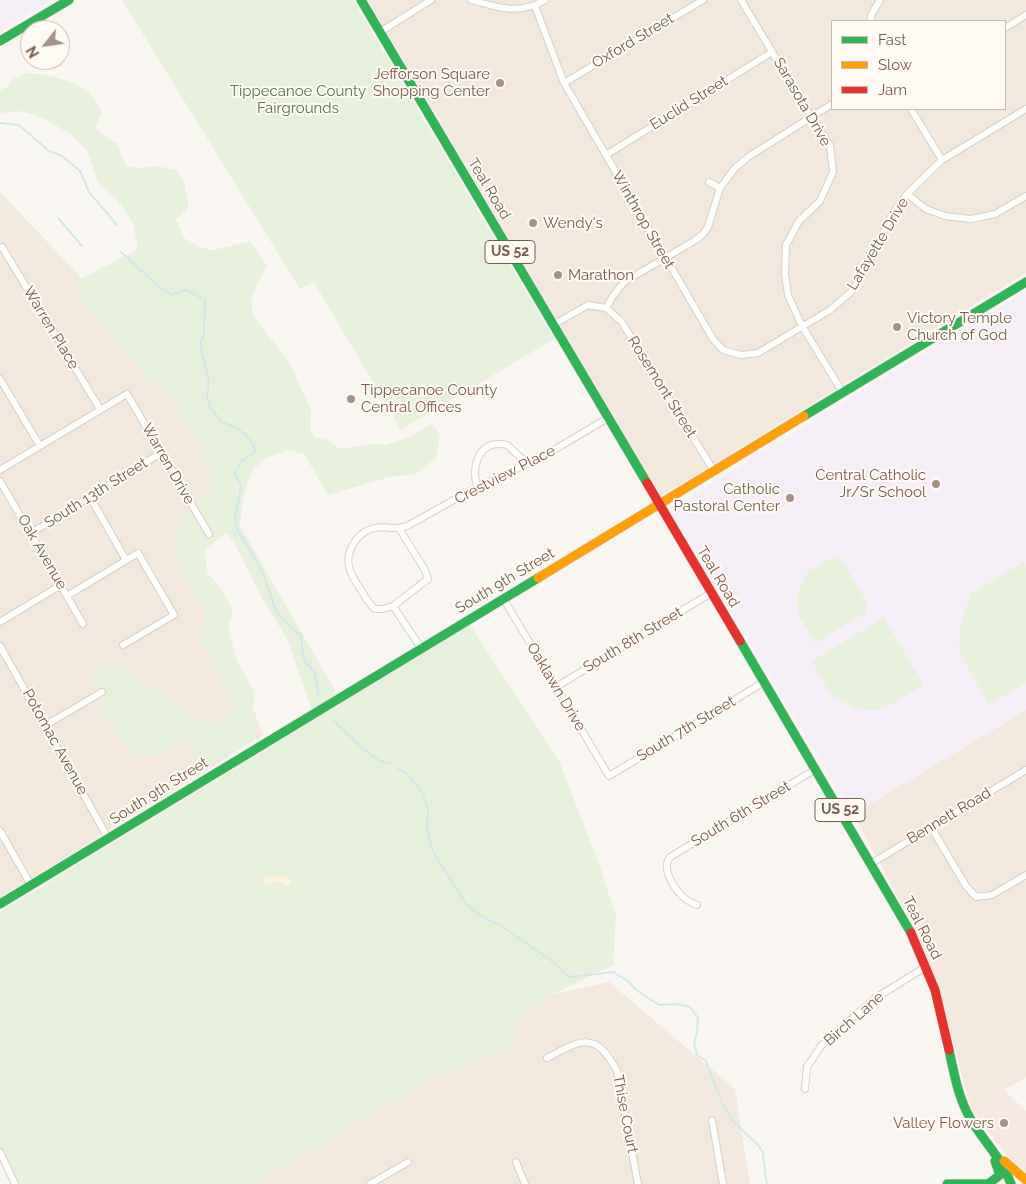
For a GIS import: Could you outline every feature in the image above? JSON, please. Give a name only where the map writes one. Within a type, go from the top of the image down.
[{"type":"main road","points":[[0,41],[69,0]]},
{"type":"main road","name":"Teal Road","points":[[361,0],[872,863],[905,922],[927,966],[939,1001],[961,1096],[967,1113],[980,1134],[1000,1157],[1011,1184]]},
{"type":"main road","name":"South 9th Street","points":[[0,904],[1026,282]]},
{"type":"main road","points":[[947,1184],[987,1184],[995,1179],[1000,1171],[995,1160],[984,1146],[980,1134]]},
{"type":"main road","name":"US 52","points":[[1000,1157],[1024,1180]]},
{"type":"street","points":[[380,32],[431,0]]},
{"type":"street","points":[[471,0],[505,9],[534,6],[545,0]]},
{"type":"street","name":"Oxford Street","points":[[564,83],[703,0]]},
{"type":"street","name":"Sarasota Drive","points":[[741,0],[830,146],[833,172],[820,200],[799,221],[786,245],[784,274],[788,295],[802,326],[843,393]]},
{"type":"street","points":[[870,20],[880,0]]},
{"type":"street","name":"Winthrop Street","points":[[534,6],[564,83],[713,339],[723,350],[741,355],[758,353],[802,326]]},
{"type":"street","points":[[1006,27],[1026,15]]},
{"type":"street","name":"Euclid Street","points":[[606,155],[772,52]]},
{"type":"street","points":[[553,324],[588,305],[606,308],[624,282],[702,235],[708,227],[720,188],[735,168],[748,157],[831,105]]},
{"type":"street","name":"Lafayette Drive","points":[[802,326],[830,310],[852,291],[868,264],[890,218],[907,194],[942,160],[1026,109]]},
{"type":"street","points":[[912,110],[942,160]]},
{"type":"street","points":[[709,182],[720,188]]},
{"type":"street","points":[[907,194],[926,209],[945,216],[971,219],[996,214],[1026,196]]},
{"type":"street","name":"Warren Place","points":[[2,247],[100,409]]},
{"type":"street","name":"Rosemont Street","points":[[606,308],[622,321],[714,471]]},
{"type":"street","points":[[0,379],[40,446]]},
{"type":"street","name":"Warren Drive","points":[[100,409],[127,394],[209,534]]},
{"type":"street","points":[[0,470],[100,409]]},
{"type":"street","name":"Crestview Place","points":[[400,530],[477,487],[528,464],[608,418]]},
{"type":"street","points":[[477,487],[475,471],[482,451],[486,446],[500,443],[508,445],[528,464]]},
{"type":"street","name":"South 13th Street","points":[[32,533],[161,453]]},
{"type":"street","name":"Oak Avenue","points":[[0,480],[83,624]]},
{"type":"street","points":[[90,497],[126,560]]},
{"type":"street","points":[[378,527],[400,530],[425,570],[428,579],[393,606],[375,609],[349,569],[350,549],[355,541],[369,530],[378,527]]},
{"type":"street","points":[[67,596],[138,553],[174,615],[123,645]]},
{"type":"street","points":[[0,622],[61,585]]},
{"type":"street","name":"South 8th Street","points":[[556,687],[711,593]]},
{"type":"street","name":"Oaklawn Drive","points":[[503,598],[609,776]]},
{"type":"street","points":[[393,606],[421,648]]},
{"type":"street","name":"Potomac Avenue","points":[[0,646],[108,838]]},
{"type":"street","name":"South 7th Street","points":[[609,776],[764,682]]},
{"type":"street","points":[[46,725],[102,692]]},
{"type":"street","name":"South 6th Street","points":[[697,905],[684,898],[678,892],[666,868],[670,856],[816,769]]},
{"type":"street","name":"Bennett Road","points":[[872,863],[1026,770]]},
{"type":"street","points":[[931,827],[966,886],[976,897],[992,895],[1026,875]]},
{"type":"street","points":[[0,831],[31,885]]},
{"type":"street","name":"Birch Lane","points":[[805,1089],[807,1067],[821,1046],[874,999],[927,966]]},
{"type":"street","name":"Thise Court","points":[[547,1058],[581,1042],[592,1042],[601,1047],[610,1058],[617,1071],[638,1184]]},
{"type":"street","points":[[712,1120],[723,1184]]},
{"type":"street","points":[[0,1152],[15,1184]]},
{"type":"street","points":[[370,1184],[408,1162]]},
{"type":"street","points":[[516,1162],[525,1184]]},
{"type":"shaded area","points":[[0,0],[50,0],[0,30]]},
{"type":"shaded area","points":[[368,0],[1026,0],[1026,273],[661,496]]},
{"type":"shaded area","points":[[0,192],[181,383],[233,481],[195,551],[263,735],[0,898]]},
{"type":"shaded area","points":[[1026,291],[1026,710],[853,814],[669,509]]},
{"type":"shaded area","points":[[1026,710],[1026,1077],[971,1109],[937,980],[913,925],[853,814]]},
{"type":"shaded area","points":[[609,982],[735,1089],[750,1184],[253,1184],[431,1079],[511,1048],[518,1020],[551,995]]},
{"type":"shaded area","points":[[1004,1090],[1026,1111],[1026,1172],[1003,1151],[971,1109]]},
{"type":"green space","name":"Tippecanoe County Fairgrounds","points":[[122,0],[353,0],[554,339],[401,430],[314,282],[300,289]]},
{"type":"green space","points":[[28,73],[66,80],[89,92],[102,112],[95,128],[117,143],[126,166],[143,168],[156,166],[177,170],[184,182],[189,207],[176,220],[184,238],[201,248],[214,250],[250,241],[267,266],[257,284],[251,301],[253,315],[290,364],[311,410],[310,429],[315,438],[328,440],[340,449],[371,444],[386,445],[408,438],[432,424],[440,435],[436,458],[416,474],[389,477],[328,495],[304,454],[288,450],[268,457],[253,469],[243,498],[240,526],[337,694],[312,710],[287,639],[262,598],[235,544],[227,533],[205,549],[207,573],[220,587],[233,610],[228,627],[237,662],[255,692],[252,711],[256,739],[205,769],[183,740],[158,756],[135,755],[102,714],[92,673],[120,662],[146,688],[164,693],[193,720],[219,723],[232,708],[210,653],[198,640],[206,613],[177,565],[176,536],[186,513],[215,481],[199,445],[171,395],[144,377],[115,338],[77,294],[73,283],[138,249],[133,223],[118,201],[97,180],[88,152],[71,134],[38,116],[20,111],[0,113],[0,90],[7,87],[13,79]]},
{"type":"green space","points":[[839,555],[868,604],[865,613],[815,643],[797,612],[798,594],[808,571]]},
{"type":"green space","points":[[1023,562],[1026,566],[1026,683],[988,705],[959,651],[960,626],[971,594]]},
{"type":"green space","points":[[884,618],[924,685],[878,710],[858,709],[832,697],[812,661]]},
{"type":"green space","points":[[470,625],[559,761],[598,861],[616,916],[613,965],[551,995],[518,1020],[511,1048],[431,1079],[253,1184],[17,1184],[0,1149],[0,912]]},
{"type":"sand","points":[[264,877],[287,877],[291,881],[288,886],[278,881],[268,885],[263,880]]},
{"type":"waterway","points":[[0,123],[19,125],[49,151],[62,156],[80,171],[89,192],[117,225]]},
{"type":"waterway","points":[[59,219],[82,246]]},
{"type":"waterway","points":[[120,251],[157,285],[171,295],[186,290],[205,300],[204,333],[200,345],[209,382],[207,395],[209,406],[222,422],[236,427],[251,440],[256,452],[241,461],[235,474],[241,486],[235,518],[238,531],[258,563],[276,612],[301,636],[304,660],[315,673],[319,697]]},
{"type":"waterway","points":[[333,721],[375,758],[391,764]]},
{"type":"waterway","points":[[398,768],[409,776],[422,792],[428,810],[427,829],[433,852],[467,905],[481,916],[500,925],[571,977],[613,972],[659,1005],[677,1004],[690,1007],[698,1018],[694,1043],[697,1055],[706,1061],[723,1105],[731,1119],[759,1146],[763,1153],[768,1184]]},
{"type":"traffic: fast","points":[[0,41],[69,0]]},
{"type":"traffic: fast","points":[[361,0],[647,483]]},
{"type":"traffic: fast","points":[[804,416],[1026,282]]},
{"type":"traffic: fast","points":[[0,904],[538,578]]},
{"type":"traffic: fast","points":[[740,641],[911,933]]},
{"type":"traffic: fast","points":[[949,1050],[962,1102],[975,1126],[1003,1166],[1011,1184]]},
{"type":"traffic: fast","points":[[988,1184],[1000,1175],[995,1161]]},
{"type":"traffic: fast","points":[[947,1184],[987,1184]]},
{"type":"traffic: slow","points":[[538,578],[804,416]]},
{"type":"traffic: slow","points":[[1004,1161],[1026,1180]]},
{"type":"traffic: jam","points":[[647,483],[740,641]]},
{"type":"traffic: jam","points":[[911,933],[935,990],[949,1050]]},
{"type":"place","name":"Jefforson Square Shopping Center","points":[[500,83]]},
{"type":"place","name":"Wendy's","points":[[533,223]]},
{"type":"place","name":"Marathon","points":[[558,275]]},
{"type":"place","name":"Victory Temple Church of God","points":[[897,327]]},
{"type":"place","name":"Tippecanoe County Central Offices","points":[[351,399]]},
{"type":"place","name":"Central Catholic Jr/Sr School","points":[[936,484]]},
{"type":"place","name":"Catholic Pastoral Center","points":[[790,498]]},
{"type":"place","name":"Valley Flowers","points":[[1004,1123]]}]
